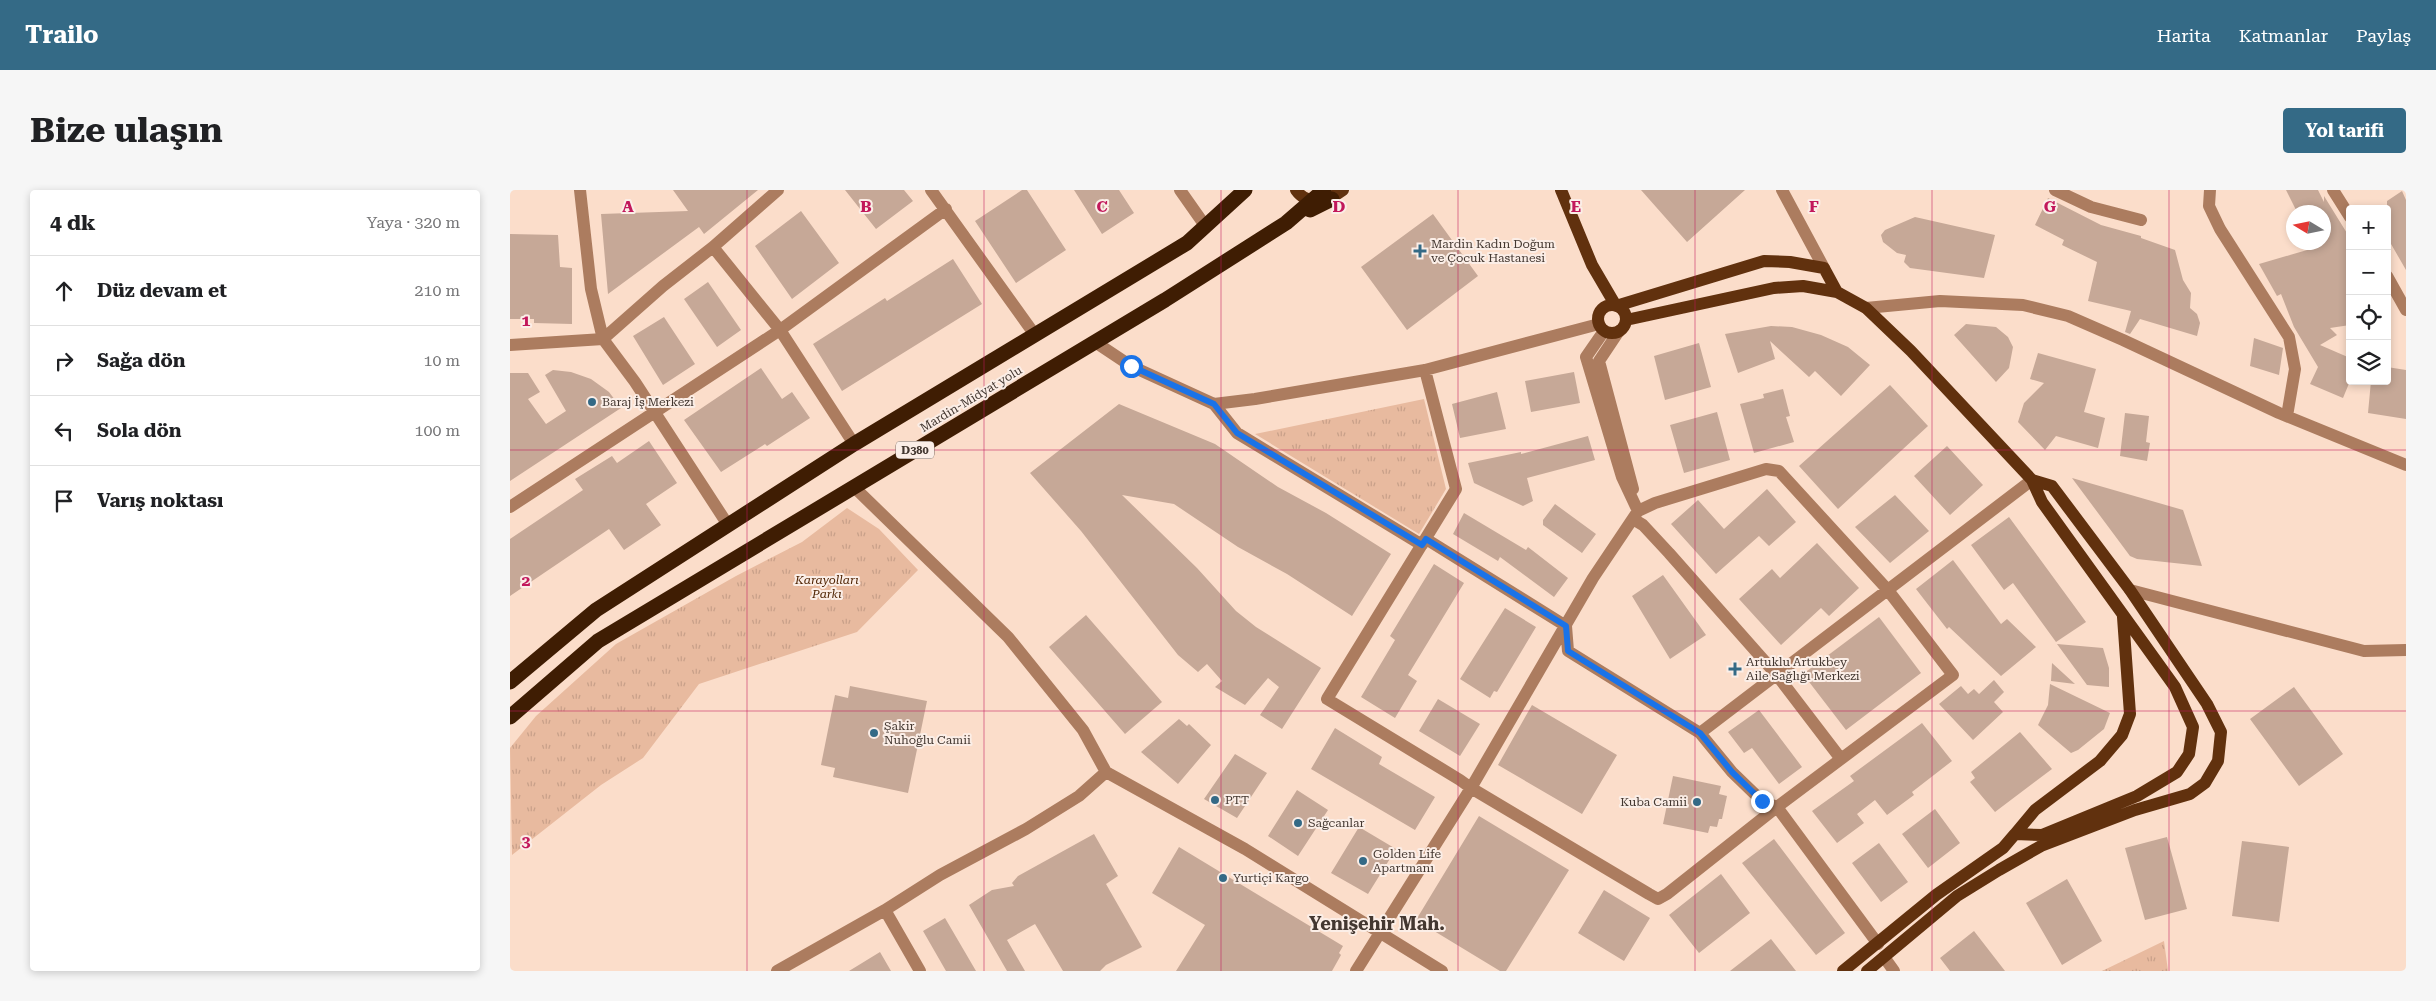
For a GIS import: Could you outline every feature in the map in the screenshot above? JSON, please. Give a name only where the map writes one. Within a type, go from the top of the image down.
[{"type":"highway","name":"Mardin-Midyat yolu","points":[[510,682],[532,666],[596,610],[854,444],[1188,243],[1245,190]]},
{"type":"highway","name":"Mardin-Midyat yolu","points":[[510,717],[598,641],[1095,342],[1286,222],[1312,201],[1333,193]]},
{"type":"highway","points":[[1286,222],[1333,193]]},
{"type":"main road","points":[[1296,190],[1312,201]]},
{"type":"main road","points":[[1561,190],[1592,265],[1616,306],[1624,311],[1623,325]]},
{"type":"main road","points":[[1836,292],[1824,268],[1790,262],[1764,261],[1604,308],[1599,315],[1602,327],[1612,333],[1623,325],[1774,288],[1803,286],[1836,292],[1866,308],[1911,351],[2032,480],[2042,502],[2175,687],[2193,727],[2189,754],[2177,772],[2137,796],[2042,835],[2015,834]]},
{"type":"main road","points":[[1867,971],[1957,896],[2041,846],[2135,810],[2190,794],[2205,784],[2218,761],[2221,732],[2207,704],[2130,590],[2052,486],[2032,480]]},
{"type":"main road","points":[[1844,971],[1936,895],[2003,848],[2035,810],[2100,761],[2122,735],[2130,714],[2123,617]]},
{"type":"street","points":[[580,190],[591,289],[603,339],[635,382],[728,525]]},
{"type":"street","points":[[931,190],[1035,335]]},
{"type":"street","points":[[1180,190],[1206,227]]},
{"type":"street","points":[[1782,190],[1824,268]]},
{"type":"street","points":[[2055,190],[2091,207],[2141,220]]},
{"type":"street","points":[[2210,190],[2209,206],[2220,229],[2289,337],[2295,369],[2287,416]]},
{"type":"street","points":[[2333,190],[2346,211]]},
{"type":"street","points":[[510,345],[603,339],[663,286],[713,246],[771,192]]},
{"type":"street","points":[[510,507],[543,488],[653,412],[780,330],[946,209]]},
{"type":"street","points":[[713,246],[780,330],[854,444]]},
{"type":"street","points":[[2391,283],[2406,310]]},
{"type":"street","points":[[1866,308],[1940,301],[2023,304],[2068,316],[2287,416],[2406,465]]},
{"type":"street","points":[[1623,325],[1599,361],[1605,391],[1630,474],[1635,515]]},
{"type":"street","points":[[1214,404],[1255,399],[1426,370],[1602,327]]},
{"type":"street","points":[[1602,327],[1586,357],[1635,515],[1776,674],[1841,759]]},
{"type":"street","points":[[1095,342],[1131,366],[1214,404],[1237,433],[1566,626]]},
{"type":"street","points":[[1356,971],[1471,788],[1594,578],[1635,515],[1655,503],[1766,469],[1779,471],[1887,589],[1953,675],[1658,899],[1471,788],[1327,699],[1456,489],[1426,370]]},
{"type":"street","points":[[1700,733],[2032,480]]},
{"type":"street","points":[[854,487],[1008,637],[1083,730],[1106,772],[1245,849],[1442,971]]},
{"type":"street","points":[[2130,590],[2364,651],[2406,650]]},
{"type":"street","points":[[1566,626],[1568,651],[1700,733],[1732,772],[1762,801],[1777,807],[1878,944]]},
{"type":"street","points":[[510,676],[532,666]]},
{"type":"street","points":[[777,971],[885,910],[940,875],[1041,820],[1079,796],[1106,772]]},
{"type":"street","points":[[885,910],[920,971]]},
{"type":"street","points":[[1884,958],[1894,971]]},
{"type":"green space","points":[[1424,399],[1446,489],[1419,534],[1255,434]]},
{"type":"green space","name":"Karayolları Parkı","points":[[847,508],[879,529],[918,570],[857,632],[699,684],[643,758],[601,785],[512,855],[510,748],[536,716],[616,644],[736,576],[802,542]]},
{"type":"green space","points":[[2164,941],[2168,971],[2102,971]]},
{"type":"building","points":[[673,190],[758,190],[704,234],[699,227],[608,294],[601,214],[688,211]]},
{"type":"building","points":[[845,190],[904,190],[913,201],[876,229]]},
{"type":"building","points":[[1022,190],[1027,190],[1066,250],[1016,283],[975,221]]},
{"type":"building","points":[[1074,190],[1119,190],[1134,213],[1102,234]]},
{"type":"building","points":[[1641,190],[1745,190],[1687,242]]},
{"type":"building","points":[[2286,190],[2318,190],[2324,202],[2324,196],[2330,205],[2294,205]]},
{"type":"building","points":[[2402,191],[2406,200],[2406,270],[2391,244],[2391,205],[2387,205],[2387,201]]},
{"type":"building","points":[[2048,198],[2101,225],[2141,236],[2141,238],[2175,250],[2183,280],[2191,293],[2190,308],[2197,314],[2200,323],[2197,336],[2140,319],[2130,334],[2125,332],[2131,311],[2088,301],[2097,262],[2062,245],[2064,240],[2035,225]]},
{"type":"building","points":[[2331,207],[2346,232],[2346,326],[2330,328],[2337,335],[2320,345],[2346,356],[2346,385],[2348,385],[2343,398],[2310,384],[2318,367],[2294,327],[2281,294],[2277,296],[2259,264],[2307,250],[2331,250]]},
{"type":"building","points":[[801,211],[839,263],[792,299],[755,246]]},
{"type":"building","points":[[1433,214],[1478,276],[1407,330],[1361,267]]},
{"type":"building","points":[[1915,217],[1995,235],[1984,278],[1910,268],[1904,262],[1906,255],[1897,253],[1883,242],[1881,235],[1885,230]]},
{"type":"building","points":[[510,234],[558,235],[560,267],[572,268],[572,324],[534,323],[534,319],[510,319]]},
{"type":"building","points":[[953,259],[982,304],[842,391],[813,344],[885,298],[887,301]]},
{"type":"building","points":[[708,282],[741,330],[717,347],[684,299]]},
{"type":"building","points":[[664,317],[695,364],[663,385],[633,336]]},
{"type":"building","points":[[1966,324],[1996,327],[2008,337],[2013,347],[2009,368],[1996,382],[1954,335]]},
{"type":"building","points":[[1771,326],[1792,327],[1821,335],[1848,347],[1870,365],[1841,396],[1815,371],[1809,377],[1770,341],[1775,359],[1738,373],[1725,334]]},
{"type":"building","points":[[2254,338],[2283,348],[2279,375],[2250,366]]},
{"type":"building","points":[[1699,343],[1711,387],[1665,400],[1654,356]]},
{"type":"building","points":[[2038,353],[2096,369],[2084,412],[2105,418],[2098,448],[2056,436],[2045,450],[2018,422],[2024,403],[2044,383],[2030,379]]},
{"type":"building","points":[[761,368],[782,399],[792,392],[810,418],[767,446],[765,444],[721,472],[684,420]]},
{"type":"building","points":[[2391,368],[2406,370],[2406,419],[2368,413],[2371,385],[2391,385]]},
{"type":"building","points":[[553,370],[571,372],[591,379],[609,392],[621,408],[510,481],[510,373],[528,373],[540,392],[528,399],[546,424],[566,411],[545,375]]},
{"type":"building","points":[[1574,372],[1580,403],[1531,412],[1525,381]]},
{"type":"building","points":[[1890,385],[1928,426],[1838,509],[1799,466]]},
{"type":"building","points":[[1783,389],[1790,416],[1786,417],[1794,442],[1754,453],[1740,404],[1764,398],[1763,394]]},
{"type":"building","points":[[1497,392],[1506,429],[1460,438],[1452,404]]},
{"type":"building","points":[[1119,404],[1215,444],[1278,487],[1326,513],[1391,554],[1352,616],[1287,574],[1238,547],[1174,504],[1122,495],[1197,568],[1236,611],[1256,627],[1321,668],[1282,729],[1260,715],[1279,687],[1268,678],[1245,705],[1215,687],[1222,681],[1207,664],[1198,672],[1178,655],[1081,531],[1030,473]]},
{"type":"building","points":[[1717,412],[1730,460],[1684,473],[1670,425]]},
{"type":"building","points":[[2125,413],[2149,416],[2146,442],[2150,443],[2147,461],[2120,456]]},
{"type":"building","points":[[1588,436],[1595,460],[1527,478],[1533,501],[1523,506],[1474,483],[1468,463],[1521,452],[1521,454]]},
{"type":"building","points":[[649,441],[677,483],[646,504],[661,525],[624,550],[609,529],[510,596],[510,539],[583,490],[575,479],[612,456],[617,463]]},
{"type":"building","points":[[1947,446],[1983,485],[1950,515],[1914,476]]},
{"type":"building","points":[[2072,478],[2183,510],[2202,566],[2137,559],[2130,556]]},
{"type":"building","points":[[1767,489],[1796,522],[1769,546],[1759,536],[1716,574],[1671,524],[1698,500],[1724,529]]},
{"type":"building","points":[[1895,495],[1929,531],[1890,563],[1855,527]]},
{"type":"building","points":[[1555,504],[1596,534],[1582,553],[1543,525],[1543,520]]},
{"type":"building","points":[[1464,513],[1526,550],[1528,547],[1568,578],[1554,597],[1500,557],[1498,561],[1453,534]]},
{"type":"building","points":[[2009,517],[2086,622],[2056,642],[2013,583],[2004,590],[1971,545]]},
{"type":"building","points":[[1817,543],[1859,588],[1829,616],[1821,608],[1781,645],[1739,599],[1772,569],[1780,578]]},
{"type":"building","points":[[1953,560],[2001,624],[2007,619],[2036,647],[2001,676],[1949,627],[1947,629],[1916,589]]},
{"type":"building","points":[[1434,564],[1464,583],[1408,675],[1417,681],[1395,718],[1361,697],[1395,640],[1390,636]]},
{"type":"building","points":[[1663,575],[1706,635],[1670,659],[1632,596]]},
{"type":"building","points":[[1505,608],[1536,627],[1497,692],[1494,691],[1490,698],[1460,679]]},
{"type":"building","points":[[1086,615],[1162,702],[1125,734],[1049,647]]},
{"type":"building","points":[[1879,617],[1921,673],[1846,730],[1803,674]]},
{"type":"building","points":[[2057,644],[2103,648],[2109,668],[2109,687],[2087,685]]},
{"type":"building","points":[[2052,663],[2075,684],[2051,681]]},
{"type":"building","points":[[1994,680],[2004,692],[1994,702],[2003,712],[1973,740],[1939,704],[1961,686],[1968,694],[1974,689],[1979,694]]},
{"type":"building","points":[[2050,684],[2110,713],[2104,729],[2078,750],[2071,753],[2038,725],[2048,705]]},
{"type":"building","name":"Şakir Nuhoğlu Camii","points":[[850,686],[927,701],[908,793],[833,777],[835,768],[821,765],[835,695],[848,698]]},
{"type":"building","points":[[2294,687],[2343,754],[2299,786],[2250,719]]},
{"type":"building","points":[[1438,699],[1480,724],[1460,756],[1419,731]]},
{"type":"building","points":[[1532,705],[1617,755],[1582,814],[1498,765]]},
{"type":"building","points":[[1759,710],[1802,767],[1779,784],[1752,748],[1744,753],[1728,732]]},
{"type":"building","points":[[1179,719],[1187,726],[1189,724],[1211,745],[1178,784],[1141,752]]},
{"type":"building","points":[[1922,723],[1952,761],[1912,792],[1914,795],[1887,815],[1875,800],[1857,814],[1864,823],[1837,843],[1812,811],[1854,781],[1850,776]]},
{"type":"building","points":[[1335,728],[1382,757],[1379,764],[1435,797],[1415,830],[1311,769]]},
{"type":"building","points":[[2020,732],[2052,769],[1995,812],[1970,782],[1975,778],[1971,772]]},
{"type":"building","points":[[1235,754],[1267,773],[1237,818],[1204,799]]},
{"type":"building","name":"Kuba Camii","points":[[1673,776],[1721,786],[1719,794],[1727,796],[1722,819],[1719,819],[1717,827],[1710,826],[1708,833],[1663,824]]},
{"type":"building","name":"Sağcanlar","points":[[1297,790],[1328,810],[1298,856],[1268,836]]},
{"type":"building","points":[[1935,809],[1960,843],[1928,868],[1902,834]]},
{"type":"building","points":[[1479,816],[1569,870],[1506,971],[1500,971],[1416,920]]},
{"type":"building","name":"Golden Life Apartmanı","points":[[1359,827],[1396,849],[1368,894],[1331,873]]},
{"type":"building","points":[[1094,834],[1118,876],[1106,884],[1142,947],[1106,965],[1100,971],[1063,971],[1035,924],[1007,940],[1025,971],[1007,971],[969,905],[992,890],[1014,886],[1012,883],[1018,876]]},
{"type":"building","points":[[2167,837],[2187,909],[2145,920],[2125,848]]},
{"type":"building","points":[[1774,839],[1845,933],[1816,955],[1742,863]]},
{"type":"building","points":[[2242,841],[2289,847],[2279,922],[2232,916]]},
{"type":"building","points":[[1879,843],[1908,882],[1881,902],[1852,863]]},
{"type":"building","points":[[1179,847],[1343,946],[1339,953],[1341,955],[1332,971],[1176,971],[1205,925],[1152,893]]},
{"type":"building","points":[[1721,874],[1750,913],[1699,953],[1669,915]]},
{"type":"building","points":[[2067,879],[2102,941],[2062,965],[2026,903]]},
{"type":"building","points":[[1604,890],[1650,918],[1624,961],[1578,933]]},
{"type":"building","points":[[945,918],[976,971],[946,971],[923,931]]},
{"type":"building","points":[[1974,931],[2005,971],[1950,971],[1940,958]]},
{"type":"building","points":[[1771,939],[1796,971],[1730,971]]},
{"type":"building","points":[[880,952],[891,971],[849,971]]},
{"type":"place","name":"Mardin Kadın Doğum ve Çocuk Hastanesi","points":[[1420,251]]},
{"type":"place","name":"Baraj İş Merkezi","points":[[592,402]]},
{"type":"place","name":"Artuklu Artukbey Aile Sağlığı Merkezi","points":[[1735,669]]},
{"type":"place","name":"Şakir Nuhoğlu Camii","points":[[874,733]]},
{"type":"place","name":"PTT","points":[[1215,800]]},
{"type":"place","name":"Kuba Camii","points":[[1697,802]]},
{"type":"place","name":"Sağcanlar","points":[[1298,823]]},
{"type":"place","name":"Golden Life Apartmanı","points":[[1363,861]]},
{"type":"place","name":"Yurtiçi Kargo","points":[[1223,878]]},
{"type":"district","name":"Yenişehir Mah.","points":[[1377,923]]},
{"type":"route","points":[[1131,366],[1214,404],[1237,433],[1422,545],[1426,539],[1566,626],[1568,651],[1700,733],[1732,772],[1762,801]]}]
